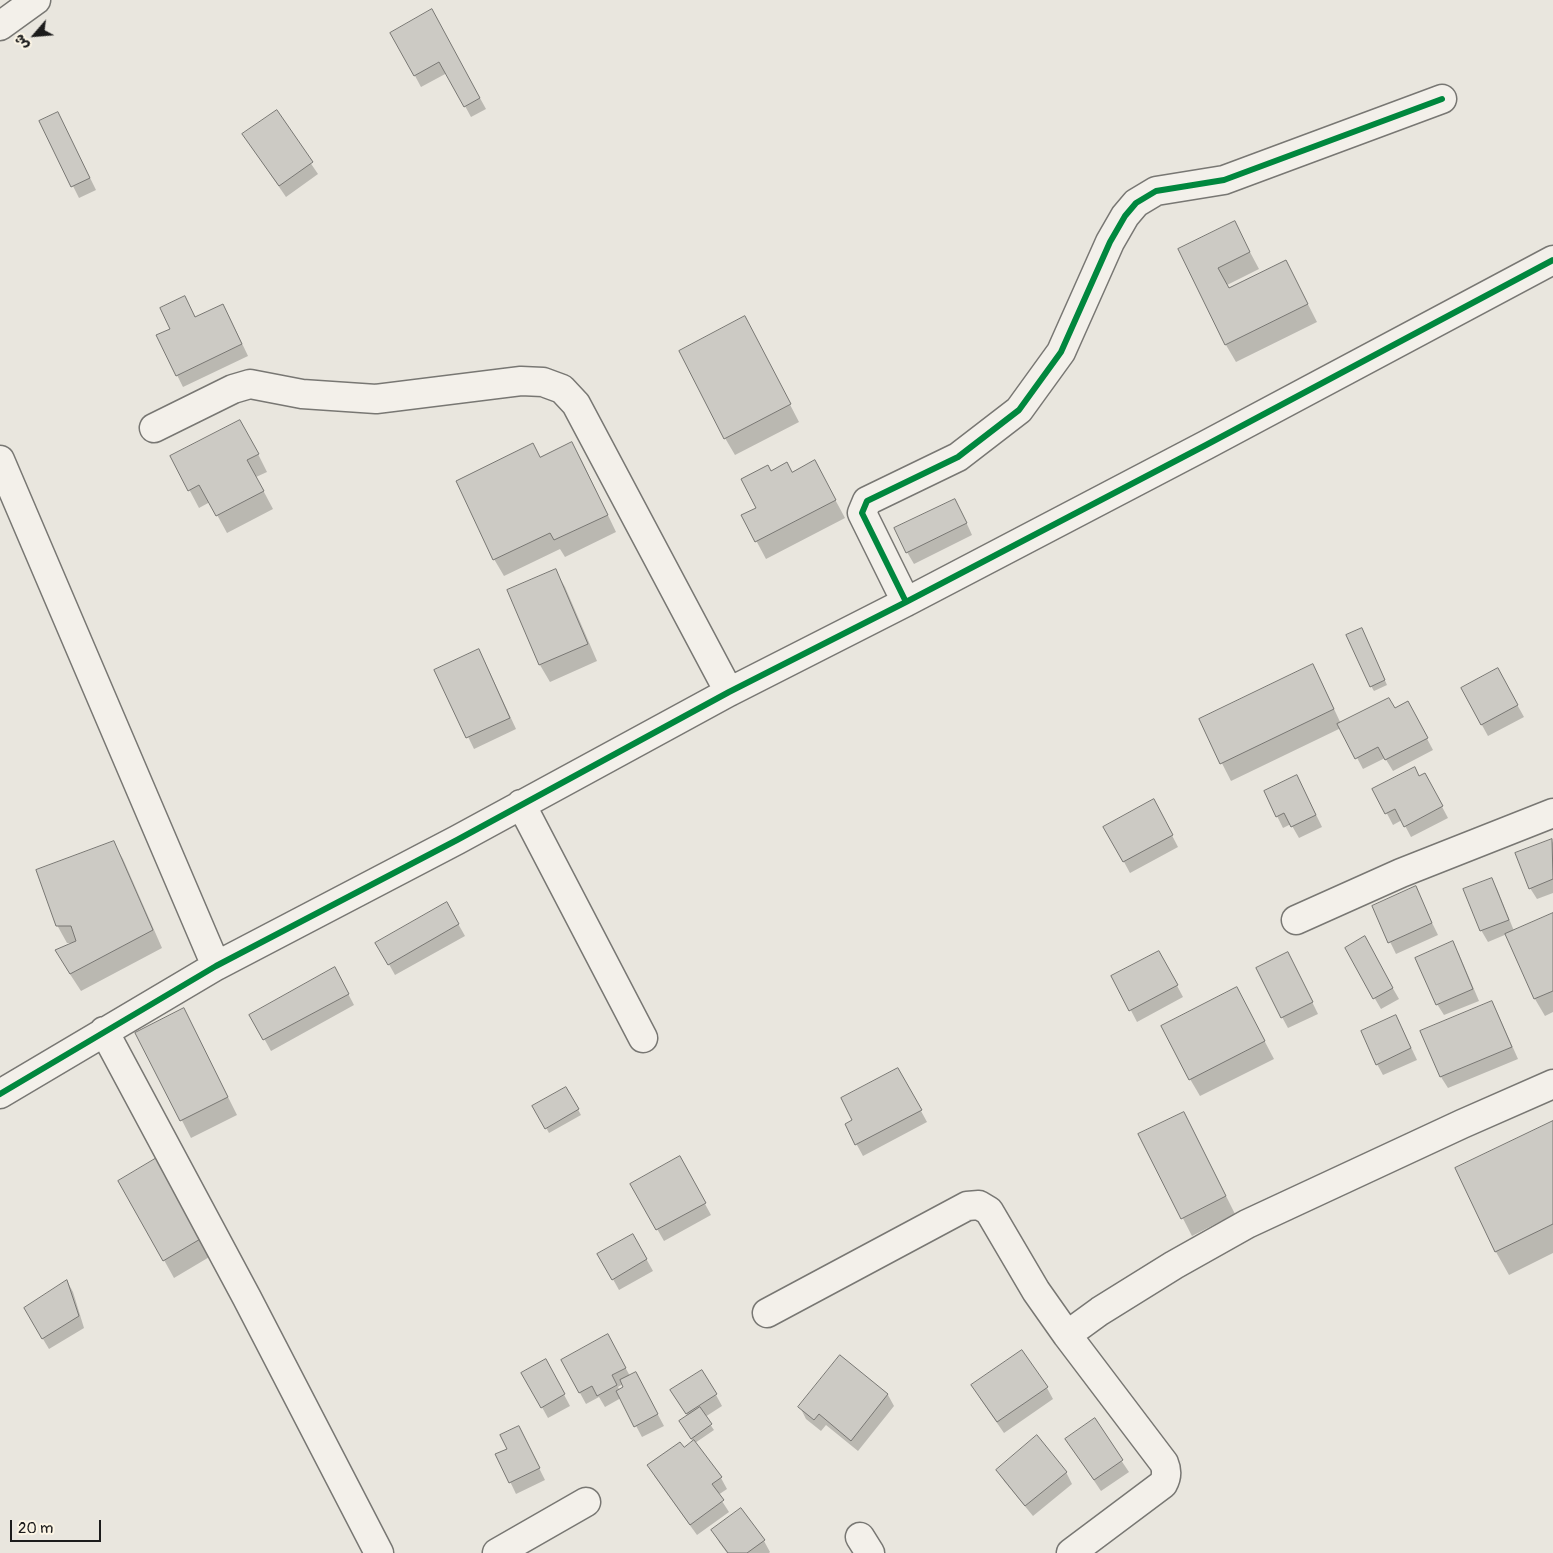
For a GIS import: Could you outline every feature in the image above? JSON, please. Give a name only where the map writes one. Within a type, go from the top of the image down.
[{"type":"street","points":[[0,26],[36,0]]},
{"type":"street","points":[[906,602],[862,513],[867,501],[958,457],[1019,410],[1062,352],[1110,242],[1125,216],[1136,203],[1156,191],[1224,180],[1442,100]]},
{"type":"street","points":[[0,1094],[216,966],[457,840],[729,692],[906,602],[1215,440],[1553,260]]},
{"type":"street","points":[[154,428],[233,389],[250,384],[302,394],[376,399],[521,381],[543,382],[562,389],[576,404],[729,692]]},
{"type":"street","points":[[0,460],[216,966]]},
{"type":"street","points":[[521,804],[643,1038]]},
{"type":"street","points":[[1296,920],[1401,873],[1553,813]]},
{"type":"street","points":[[104,1031],[247,1298],[378,1553]]},
{"type":"street","points":[[1068,1335],[1100,1311],[1174,1265],[1247,1224],[1553,1084]]},
{"type":"street","points":[[767,1313],[968,1206],[979,1205],[988,1211],[1036,1291],[1164,1463],[1166,1469],[1163,1484],[1070,1553]]},
{"type":"street","points":[[497,1553],[586,1502]]},
{"type":"building","points":[[432,9],[480,98],[464,107],[439,62],[414,76],[390,33]]},
{"type":"building","points":[[277,110],[313,162],[279,186],[242,134]]},
{"type":"building","points":[[58,112],[90,178],[71,187],[39,121]]},
{"type":"building","points":[[1235,221],[1250,252],[1218,268],[1229,288],[1286,260],[1308,304],[1225,345],[1178,249]]},
{"type":"building","points":[[185,296],[195,317],[223,304],[242,344],[176,376],[156,335],[170,329],[160,308]]},
{"type":"building","points":[[745,316],[791,404],[724,439],[679,351]]},
{"type":"building","points":[[240,420],[259,454],[247,460],[264,491],[216,516],[199,485],[188,491],[170,456]]},
{"type":"building","points":[[572,442],[608,515],[554,540],[550,533],[493,560],[456,481],[533,443],[540,457]]},
{"type":"building","points":[[815,460],[836,500],[755,542],[741,515],[756,508],[741,479],[768,465],[771,471],[787,462],[792,472]]},
{"type":"building","points":[[955,499],[967,523],[906,553],[894,528]]},
{"type":"building","points":[[556,569],[588,644],[539,665],[507,590]]},
{"type":"building","points":[[1362,628],[1385,680],[1370,687],[1346,635]]},
{"type":"building","points":[[479,649],[510,718],[466,738],[434,670]]},
{"type":"building","points":[[1313,664],[1334,709],[1220,764],[1199,719]]},
{"type":"building","points":[[1498,668],[1518,705],[1481,725],[1461,688]]},
{"type":"building","points":[[1389,698],[1395,708],[1408,701],[1428,738],[1385,760],[1378,747],[1355,759],[1337,724]]},
{"type":"building","points":[[1415,767],[1419,776],[1425,773],[1443,806],[1404,827],[1395,809],[1385,814],[1372,789]]},
{"type":"building","points":[[1297,775],[1316,815],[1291,827],[1284,813],[1276,817],[1264,791]]},
{"type":"building","points":[[1154,799],[1173,835],[1123,862],[1103,827]]},
{"type":"building","points":[[1552,839],[1553,879],[1529,889],[1515,853]]},
{"type":"building","points":[[114,841],[153,930],[70,974],[55,950],[76,941],[71,926],[56,926],[36,870]]},
{"type":"building","points":[[1492,878],[1509,920],[1480,931],[1463,889]]},
{"type":"building","points":[[1416,886],[1432,923],[1388,943],[1372,906]]},
{"type":"building","points":[[447,902],[459,924],[388,965],[375,943]]},
{"type":"building","points":[[1553,913],[1553,991],[1534,999],[1505,934]]},
{"type":"building","points":[[1365,936],[1393,988],[1373,999],[1345,948]]},
{"type":"building","points":[[1453,941],[1473,989],[1436,1005],[1415,958]]},
{"type":"building","points":[[1159,951],[1178,985],[1129,1011],[1111,976]]},
{"type":"building","points":[[1288,952],[1313,1002],[1281,1018],[1256,968]]},
{"type":"building","points":[[335,967],[349,994],[263,1040],[249,1015]]},
{"type":"building","points":[[1237,987],[1265,1041],[1189,1080],[1161,1026]]},
{"type":"building","points":[[1492,1001],[1512,1047],[1440,1077],[1420,1031]]},
{"type":"building","points":[[184,1008],[228,1097],[180,1121],[135,1033]]},
{"type":"building","points":[[1396,1015],[1411,1048],[1376,1065],[1361,1031]]},
{"type":"building","points":[[898,1068],[922,1110],[855,1145],[845,1124],[852,1120],[841,1098]]},
{"type":"building","points":[[566,1087],[579,1109],[545,1129],[532,1106]]},
{"type":"building","points":[[1184,1112],[1226,1196],[1181,1219],[1138,1134]]},
{"type":"building","points":[[1553,1121],[1553,1224],[1495,1252],[1455,1168]]},
{"type":"building","points":[[160,1156],[202,1238],[163,1261],[118,1181]]},
{"type":"building","points":[[680,1156],[706,1203],[656,1230],[630,1184]]},
{"type":"building","points":[[633,1234],[647,1259],[612,1280],[597,1254]]},
{"type":"building","points":[[67,1280],[79,1316],[42,1339],[24,1308]]},
{"type":"building","points":[[608,1334],[626,1368],[612,1375],[617,1385],[597,1396],[592,1386],[579,1393],[561,1360]]},
{"type":"building","points":[[1022,1350],[1048,1387],[997,1422],[971,1385]]},
{"type":"building","points":[[840,1355],[888,1394],[851,1441],[819,1414],[814,1420],[798,1407]]},
{"type":"building","points":[[546,1359],[565,1394],[541,1408],[521,1373]]},
{"type":"building","points":[[702,1370],[717,1394],[686,1414],[670,1390]]},
{"type":"building","points":[[636,1372],[658,1414],[634,1427],[616,1391],[623,1387],[620,1380]]},
{"type":"building","points":[[700,1407],[712,1424],[691,1439],[679,1421]]},
{"type":"building","points":[[1095,1418],[1123,1460],[1094,1480],[1065,1439]]},
{"type":"building","points":[[519,1426],[540,1468],[509,1483],[495,1454],[507,1449],[500,1435]]},
{"type":"building","points":[[1037,1435],[1067,1472],[1025,1506],[996,1470]]},
{"type":"building","points":[[694,1440],[722,1477],[712,1484],[724,1500],[690,1525],[647,1465],[680,1442],[684,1447]]},
{"type":"building","points":[[741,1508],[765,1540],[747,1553],[728,1553],[711,1530]]},
{"type":"cycle path","points":[[906,602],[862,513],[867,501],[958,457],[1019,410],[1061,352],[1110,242],[1125,216],[1136,203],[1156,191],[1224,180],[1442,99]]},
{"type":"cycle path","points":[[0,1094],[216,966],[457,840],[729,692],[1206,445],[1553,260]]}]
